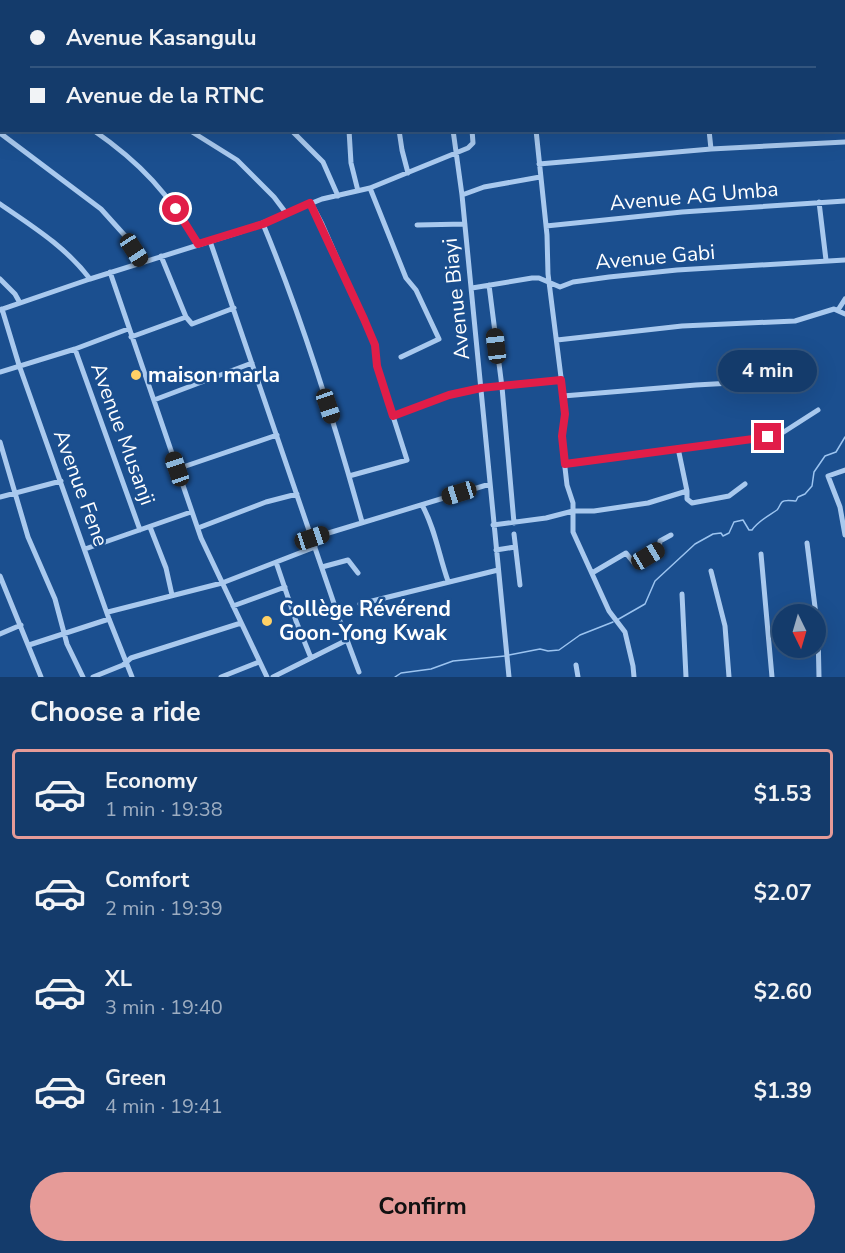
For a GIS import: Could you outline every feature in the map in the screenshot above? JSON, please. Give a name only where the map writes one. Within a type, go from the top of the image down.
[{"type":"street","points":[[96,132],[135,162],[155,181],[185,221],[198,244]]},
{"type":"street","points":[[192,132],[237,160],[274,196],[286,213]]},
{"type":"street","points":[[293,132],[323,162],[338,195]]},
{"type":"street","points":[[349,132],[351,163],[358,191]]},
{"type":"street","points":[[399,132],[408,173]]},
{"type":"street","name":"Avenue Biayi","points":[[453,132],[472,288],[509,677]]},
{"type":"street","points":[[1,310],[110,272],[263,224],[310,203],[370,188],[457,153],[471,145],[472,132]]},
{"type":"street","points":[[536,132],[549,282],[563,396],[565,421],[562,441],[567,485],[573,500],[573,532],[609,611],[626,632],[634,677]]},
{"type":"street","points":[[709,132],[711,149]]},
{"type":"street","points":[[0,133],[102,209],[128,239],[142,262]]},
{"type":"street","points":[[539,164],[711,149],[845,142]]},
{"type":"street","points":[[462,195],[484,187],[540,177]]},
{"type":"street","points":[[370,188],[406,278],[416,290],[439,339],[401,357]]},
{"type":"street","name":"Avenue AG Umba","points":[[546,226],[682,212],[845,201]]},
{"type":"street","points":[[819,202],[826,260]]},
{"type":"street","points":[[310,203],[375,345],[377,366],[406,461],[349,476]]},
{"type":"street","points":[[0,204],[42,233],[83,269],[90,279]]},
{"type":"street","points":[[263,224],[296,311],[339,440],[362,522]]},
{"type":"street","points":[[417,225],[465,224]]},
{"type":"street","points":[[210,241],[359,672]]},
{"type":"street","points":[[161,256],[186,317],[192,324],[234,308]]},
{"type":"street","name":"Avenue Gabi","points":[[472,288],[532,278],[539,278],[560,286],[573,282],[643,274],[845,260]]},
{"type":"street","points":[[110,272],[206,551],[267,677]]},
{"type":"street","points":[[0,279],[15,294],[20,303]]},
{"type":"street","points":[[489,285],[502,387],[514,523]]},
{"type":"street","points":[[838,310],[845,299]]},
{"type":"street","name":"Avenue Fene","points":[[1,310],[132,677]]},
{"type":"street","points":[[557,340],[682,326],[795,321],[811,318],[830,310],[838,310],[845,314]]},
{"type":"street","points":[[131,337],[186,317]]},
{"type":"street","points":[[0,372],[75,349],[128,328]]},
{"type":"street","name":"Avenue Musanji","points":[[75,349],[140,530]]},
{"type":"street","points":[[154,400],[252,363]]},
{"type":"street","points":[[563,396],[796,376]]},
{"type":"street","points":[[393,416],[439,398],[481,388],[561,380]]},
{"type":"street","points":[[565,464],[779,435],[818,410]]},
{"type":"street","points":[[177,469],[277,435]]},
{"type":"street","points":[[0,442],[28,537],[55,599],[68,646],[82,677]]},
{"type":"street","points":[[678,448],[689,502],[729,496],[745,484]]},
{"type":"street","points":[[845,470],[828,476],[842,506],[845,535]]},
{"type":"street","points":[[0,497],[61,480]]},
{"type":"street","points":[[312,538],[490,484]]},
{"type":"street","points":[[493,525],[648,503],[687,491]]},
{"type":"street","points":[[198,528],[266,502],[297,494]]},
{"type":"street","points":[[422,505],[432,525],[436,546],[448,581]]},
{"type":"street","points":[[85,549],[191,512]]},
{"type":"street","points":[[150,527],[166,568],[172,595]]},
{"type":"street","points":[[514,534],[520,585]]},
{"type":"street","points":[[592,573],[626,553],[636,563],[659,549],[660,541],[671,535]]},
{"type":"street","points":[[807,543],[818,631],[819,677]]},
{"type":"street","points":[[29,645],[108,615],[172,595],[222,583],[315,547]]},
{"type":"street","points":[[496,550],[515,547]]},
{"type":"street","points":[[761,554],[772,677]]},
{"type":"street","points":[[322,567],[348,560],[358,573]]},
{"type":"street","points":[[276,561],[311,658]]},
{"type":"street","points":[[360,604],[498,570]]},
{"type":"street","points":[[711,571],[725,626],[729,677]]},
{"type":"street","points":[[0,579],[41,677]]},
{"type":"street","points":[[233,606],[285,587]]},
{"type":"street","points":[[682,594],[686,677]]},
{"type":"street","points":[[93,677],[118,667],[131,658],[241,623]]},
{"type":"street","points":[[0,634],[21,626]]},
{"type":"street","points":[[273,677],[347,640]]},
{"type":"street","points":[[221,677],[259,662]]},
{"type":"street","points":[[576,665],[578,677]]},
{"type":"waterway","points":[[617,620],[645,604],[655,581],[695,544],[713,534],[721,533],[723,536],[729,533],[734,522],[743,520],[749,530],[752,530],[760,521],[777,510],[782,502],[796,501],[798,497],[805,494],[812,486],[814,472],[825,456],[836,452],[845,437]]},
{"type":"waterway","points":[[509,655],[540,649],[559,650],[580,635],[613,622]]},
{"type":"waterway","points":[[395,677],[401,673],[431,669],[453,661],[505,656]]},
{"type":"place","name":"maison marla","points":[[136,375]]},
{"type":"place","name":"Collège Révérend Goon-Yong Kwak","points":[[267,621]]},
{"type":"route","points":[[176,209],[198,244],[263,224],[310,203],[322,224],[375,345],[377,366],[393,416],[439,398],[481,388],[561,380],[565,414],[562,436],[565,464],[768,437]]}]
